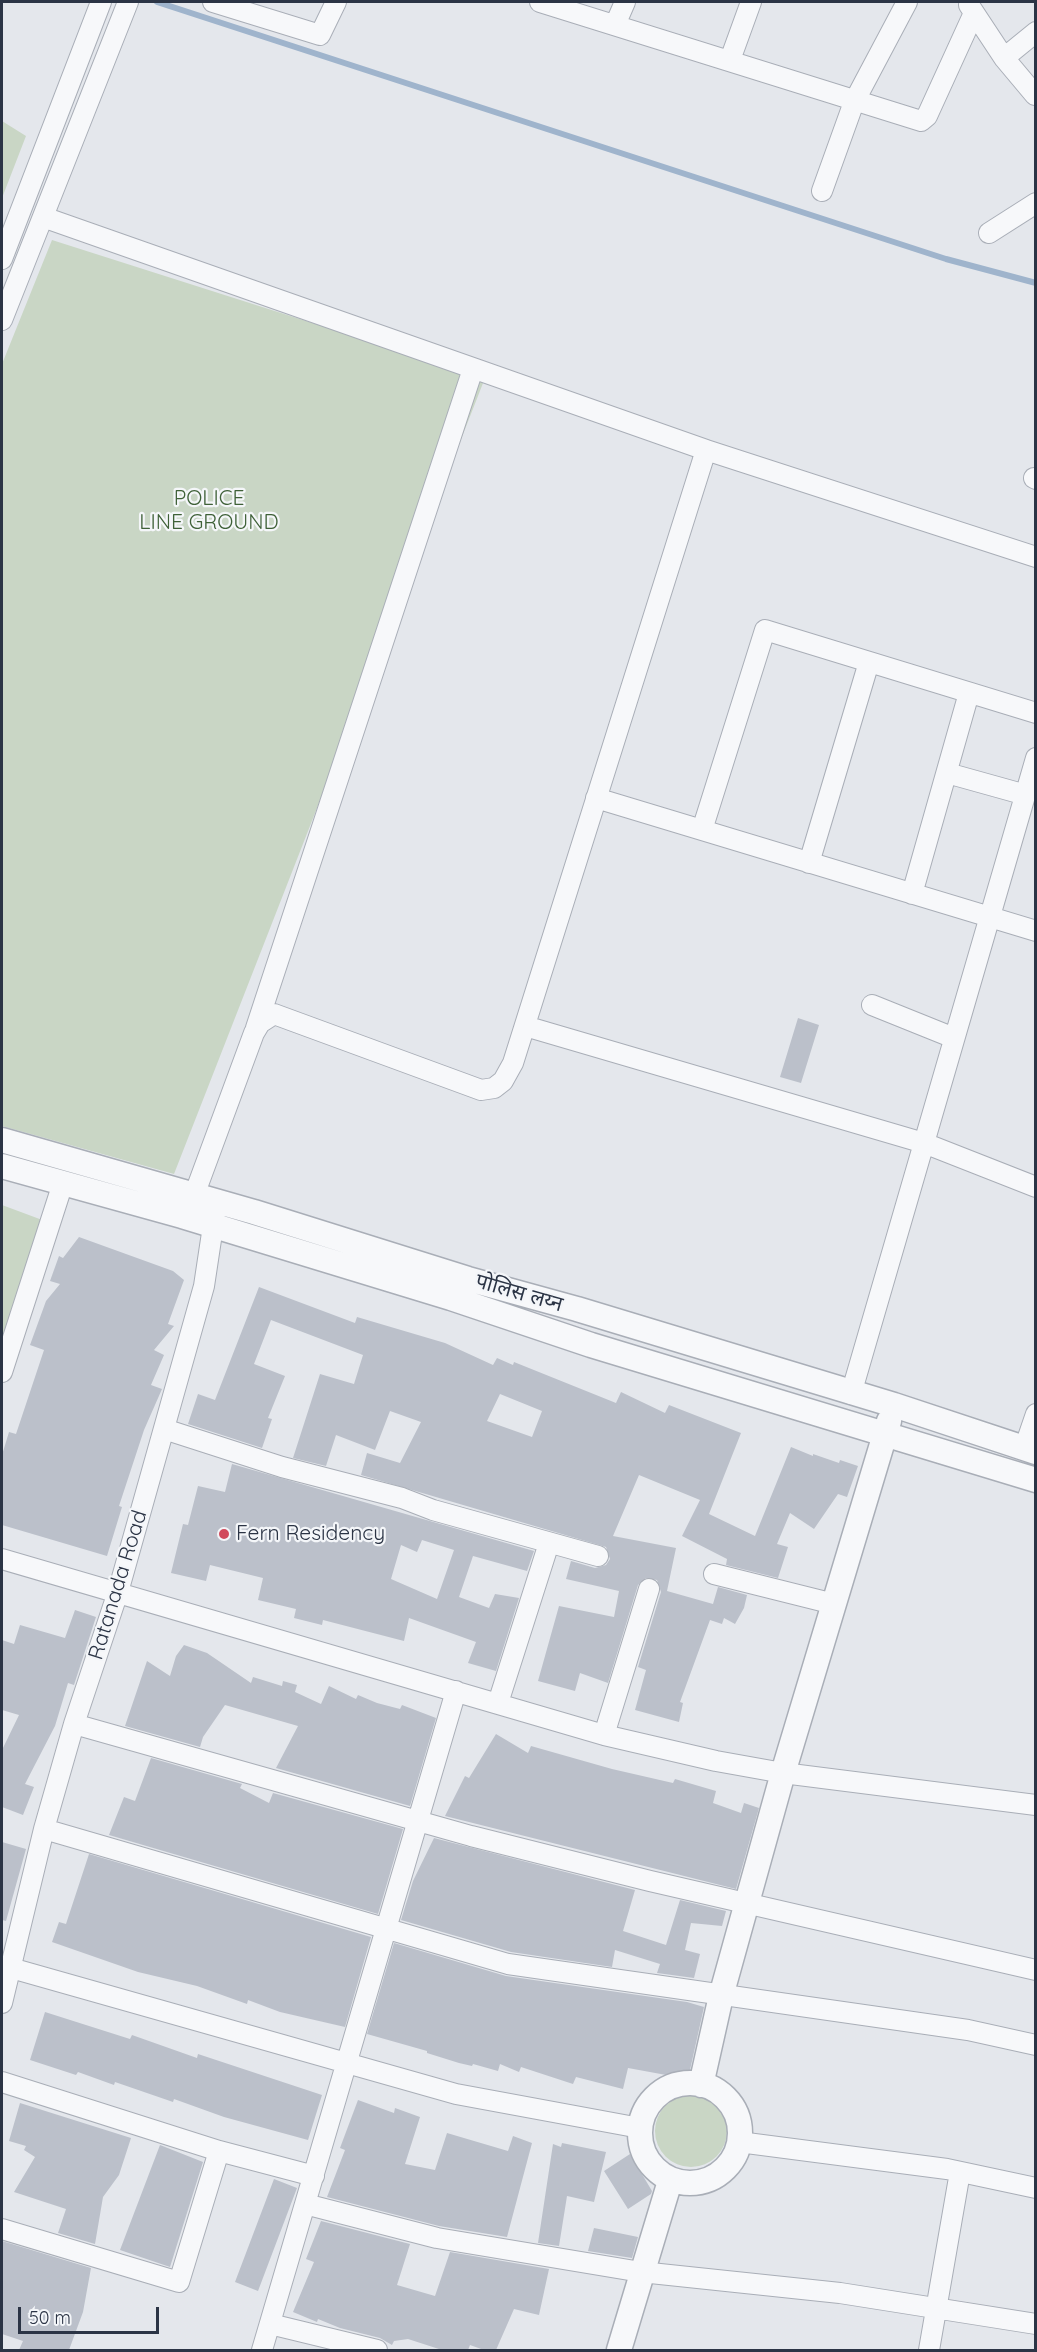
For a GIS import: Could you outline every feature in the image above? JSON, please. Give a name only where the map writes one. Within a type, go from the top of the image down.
[{"type":"street","points":[[2,259],[101,2]]},
{"type":"street","points":[[2,320],[128,2]]},
{"type":"street","points":[[213,2],[320,35],[336,2]]},
{"type":"street","points":[[615,26],[625,2]]},
{"type":"street","points":[[730,60],[751,2]]},
{"type":"street","points":[[822,191],[854,102],[907,2]]},
{"type":"street","points":[[550,3],[615,26],[921,121],[927,116],[936,98],[970,5]]},
{"type":"street","points":[[970,5],[1004,58],[1035,95]]},
{"type":"street","points":[[1004,58],[1035,32]]},
{"type":"street","points":[[989,232],[1035,203]]},
{"type":"street","points":[[43,217],[706,450],[1035,557]]},
{"type":"street","points":[[189,1206],[254,1033],[473,369]]},
{"type":"street","points":[[254,1033],[260,1023],[274,1014],[482,1090],[494,1088],[503,1081],[513,1063],[525,1026],[706,450]]},
{"type":"street","points":[[702,830],[765,630],[1035,713]]},
{"type":"street","points":[[809,862],[869,662]]},
{"type":"street","points":[[912,894],[969,693]]},
{"type":"street","points":[[851,1394],[1034,765]]},
{"type":"street","points":[[947,772],[1026,795]]},
{"type":"street","points":[[596,798],[1035,931]]},
{"type":"street","points":[[872,1005],[954,1038]]},
{"type":"street","points":[[525,1026],[924,1143],[1035,1187]]},
{"type":"street","name":"पोलिस लय्न","points":[[2,1140],[189,1206],[217,1201],[851,1394],[894,1405],[1030,1451]]},
{"type":"street","points":[[2,1166],[63,1183],[189,1206],[213,1225],[451,1298],[591,1345],[1035,1480]]},
{"type":"street","points":[[2,1372],[63,1183]]},
{"type":"street","name":"Ratanada Road","points":[[2,2000],[11,1968],[9,1943],[74,1724],[118,1592],[204,1286],[217,1201]]},
{"type":"street","points":[[701,2085],[721,1996],[783,1773],[894,1405]]},
{"type":"street","points":[[1030,1451],[1035,1414]]},
{"type":"street","points":[[164,1429],[282,1467],[402,1498],[433,1510],[597,1556]]},
{"type":"street","points":[[498,1703],[549,1543]]},
{"type":"street","points":[[2,1559],[604,1735],[716,1761],[783,1773],[1035,1804]]},
{"type":"street","points":[[714,1574],[834,1604]]},
{"type":"street","points":[[604,1735],[649,1589]]},
{"type":"street","points":[[262,2350],[456,1691]]},
{"type":"street","points":[[74,1724],[417,1820],[651,1881],[1035,1970]]},
{"type":"street","points":[[44,1828],[508,1964],[968,2030],[1035,2045]]},
{"type":"street","points":[[11,1968],[456,2094],[640,2128]]},
{"type":"street","points":[[2,2082],[219,2151],[314,2176]]},
{"type":"street","points":[[692,2082],[716,2089],[731,2103],[739,2120],[740,2142],[737,2153],[727,2168],[705,2182],[688,2184],[670,2181],[648,2163],[640,2145],[640,2128],[640,2120],[655,2096],[676,2084],[692,2082]]},
{"type":"street","points":[[740,2142],[960,2172],[1035,2187]]},
{"type":"street","points":[[2,2229],[178,2282],[219,2151]]},
{"type":"street","points":[[929,2350],[960,2172]]},
{"type":"street","points":[[619,2350],[670,2181]]},
{"type":"street","points":[[305,2204],[437,2238],[641,2272],[840,2293],[1035,2324]]},
{"type":"street","points":[[270,2324],[377,2350]]},
{"type":"green space","points":[[2,121],[26,136],[2,198]]},
{"type":"green space","name":"POLICE LINE GROUND","points":[[52,240],[485,378],[174,1174],[2,1126],[2,364]]},
{"type":"green space","points":[[2,1205],[45,1221],[2,1367]]},
{"type":"green space","points":[[691,2095],[705,2098],[717,2105],[724,2117],[727,2131],[724,2145],[717,2157],[705,2164],[691,2167],[677,2164],[665,2157],[658,2145],[655,2131],[658,2117],[665,2105],[677,2098]]},
{"type":"building","points":[[798,1018],[819,1025],[801,1083],[780,1077]]},
{"type":"building","points":[[79,1237],[173,1271],[184,1280],[168,1324],[174,1326],[154,1350],[164,1355],[151,1385],[162,1389],[144,1430],[119,1506],[122,1507],[107,1556],[2,1525],[2,1455],[9,1432],[16,1434],[44,1350],[30,1345],[46,1301],[60,1284],[50,1281],[59,1256],[63,1258]]},
{"type":"building","points":[[259,1287],[355,1323],[357,1317],[445,1343],[493,1365],[497,1358],[513,1365],[514,1362],[616,1403],[621,1392],[665,1413],[669,1405],[741,1433],[709,1514],[755,1536],[791,1447],[813,1456],[813,1454],[839,1463],[840,1460],[858,1466],[847,1497],[838,1494],[814,1529],[790,1513],[777,1544],[788,1547],[778,1578],[726,1565],[727,1559],[682,1536],[700,1500],[639,1475],[613,1536],[676,1548],[667,1591],[713,1604],[718,1587],[747,1595],[744,1608],[735,1624],[724,1618],[722,1624],[710,1620],[680,1702],[683,1703],[679,1722],[635,1710],[646,1670],[638,1667],[661,1592],[657,1580],[646,1578],[638,1585],[608,1683],[580,1673],[575,1691],[538,1681],[559,1606],[614,1617],[619,1591],[566,1579],[571,1561],[595,1568],[606,1565],[610,1559],[606,1547],[361,1475],[367,1453],[400,1463],[421,1422],[390,1411],[375,1450],[336,1435],[326,1466],[293,1458],[320,1374],[354,1384],[363,1355],[271,1320],[254,1364],[285,1376],[268,1418],[272,1419],[262,1448],[188,1424],[198,1394],[215,1400]],"holes":[[[500,1394],[542,1411],[532,1437],[487,1421]]]},
{"type":"building","points":[[232,1464],[534,1551],[527,1571],[473,1556],[459,1597],[489,1608],[495,1594],[519,1598],[496,1671],[468,1663],[476,1642],[409,1618],[404,1641],[323,1620],[322,1625],[294,1618],[296,1609],[258,1600],[263,1578],[210,1565],[206,1581],[171,1573],[183,1524],[188,1525],[198,1486],[225,1492]],"holes":[[[422,1540],[454,1550],[437,1599],[391,1579],[401,1545],[417,1552]]]},
{"type":"building","points":[[75,1610],[96,1617],[74,1685],[68,1683],[55,1726],[25,1784],[34,1787],[23,1815],[2,1807],[2,1750],[19,1715],[2,1710],[2,1640],[14,1644],[20,1625],[65,1638]]},
{"type":"building","points":[[184,1645],[207,1653],[251,1683],[253,1677],[282,1686],[283,1681],[297,1685],[295,1692],[321,1704],[329,1686],[356,1699],[358,1695],[400,1709],[402,1705],[436,1718],[410,1806],[276,1768],[298,1726],[225,1705],[203,1737],[200,1747],[125,1726],[147,1661],[170,1676],[176,1656]]},
{"type":"building","points":[[496,1734],[528,1753],[531,1746],[612,1769],[673,1783],[675,1779],[716,1791],[713,1803],[741,1813],[744,1803],[759,1808],[736,1889],[445,1816],[465,1776],[469,1778]]},
{"type":"building","points":[[151,1758],[242,1784],[240,1788],[269,1803],[273,1793],[403,1829],[378,1914],[109,1835],[124,1797],[135,1801]]},
{"type":"building","points":[[434,1838],[635,1890],[623,1931],[666,1945],[680,1900],[726,1911],[722,1926],[691,1923],[685,1950],[700,1954],[694,1978],[657,1973],[660,1964],[615,1950],[612,1967],[511,1952],[401,1920],[413,1881]]},
{"type":"building","points":[[2,1842],[26,1849],[6,1921],[2,1920]]},
{"type":"building","points":[[89,1854],[371,1937],[345,2027],[280,2012],[248,2000],[247,2004],[197,1986],[138,1972],[52,1942],[59,1922],[66,1924]]},
{"type":"building","points":[[394,1943],[506,1976],[687,2002],[704,2007],[688,2079],[628,2068],[623,2089],[576,2077],[573,2084],[521,2067],[519,2072],[500,2064],[498,2071],[473,2064],[472,2066],[459,2063],[427,2053],[427,2051],[367,2034]]},
{"type":"building","points":[[45,2012],[130,2039],[132,2035],[197,2058],[198,2054],[322,2095],[308,2140],[224,2117],[174,2099],[173,2102],[115,2082],[114,2085],[78,2072],[76,2075],[30,2060]]},
{"type":"building","points":[[358,2100],[394,2113],[395,2108],[420,2117],[405,2164],[435,2170],[447,2133],[508,2151],[513,2136],[532,2143],[507,2237],[439,2226],[327,2197],[345,2150],[340,2148]]},
{"type":"building","points":[[20,2103],[131,2138],[119,2175],[103,2197],[95,2244],[58,2233],[66,2209],[14,2192],[35,2157],[24,2150],[26,2146],[9,2141]]},
{"type":"building","points":[[562,2143],[606,2152],[594,2202],[567,2196],[559,2246],[538,2243],[553,2144],[561,2147]]},
{"type":"building","points":[[160,2145],[203,2162],[170,2267],[120,2250]]},
{"type":"building","points":[[630,2154],[652,2191],[628,2209],[604,2171]]},
{"type":"building","points":[[274,2179],[297,2188],[258,2291],[235,2282]]},
{"type":"building","points":[[321,2221],[410,2244],[397,2285],[435,2296],[450,2252],[549,2269],[539,2315],[514,2309],[496,2350],[484,2350],[470,2345],[468,2350],[442,2350],[408,2339],[394,2341],[392,2345],[380,2338],[340,2328],[318,2319],[317,2322],[293,2312],[314,2262],[306,2259]]},
{"type":"building","points":[[594,2228],[638,2237],[632,2258],[588,2251]]},
{"type":"building","points":[[2,2241],[91,2268],[83,2312],[69,2350],[19,2350],[23,2341],[2,2334]]},
{"type":"waterway","points":[[157,2],[946,259],[1036,283]]},
{"type":"place","name":"Fern Residency","points":[[224,1534]]}]
